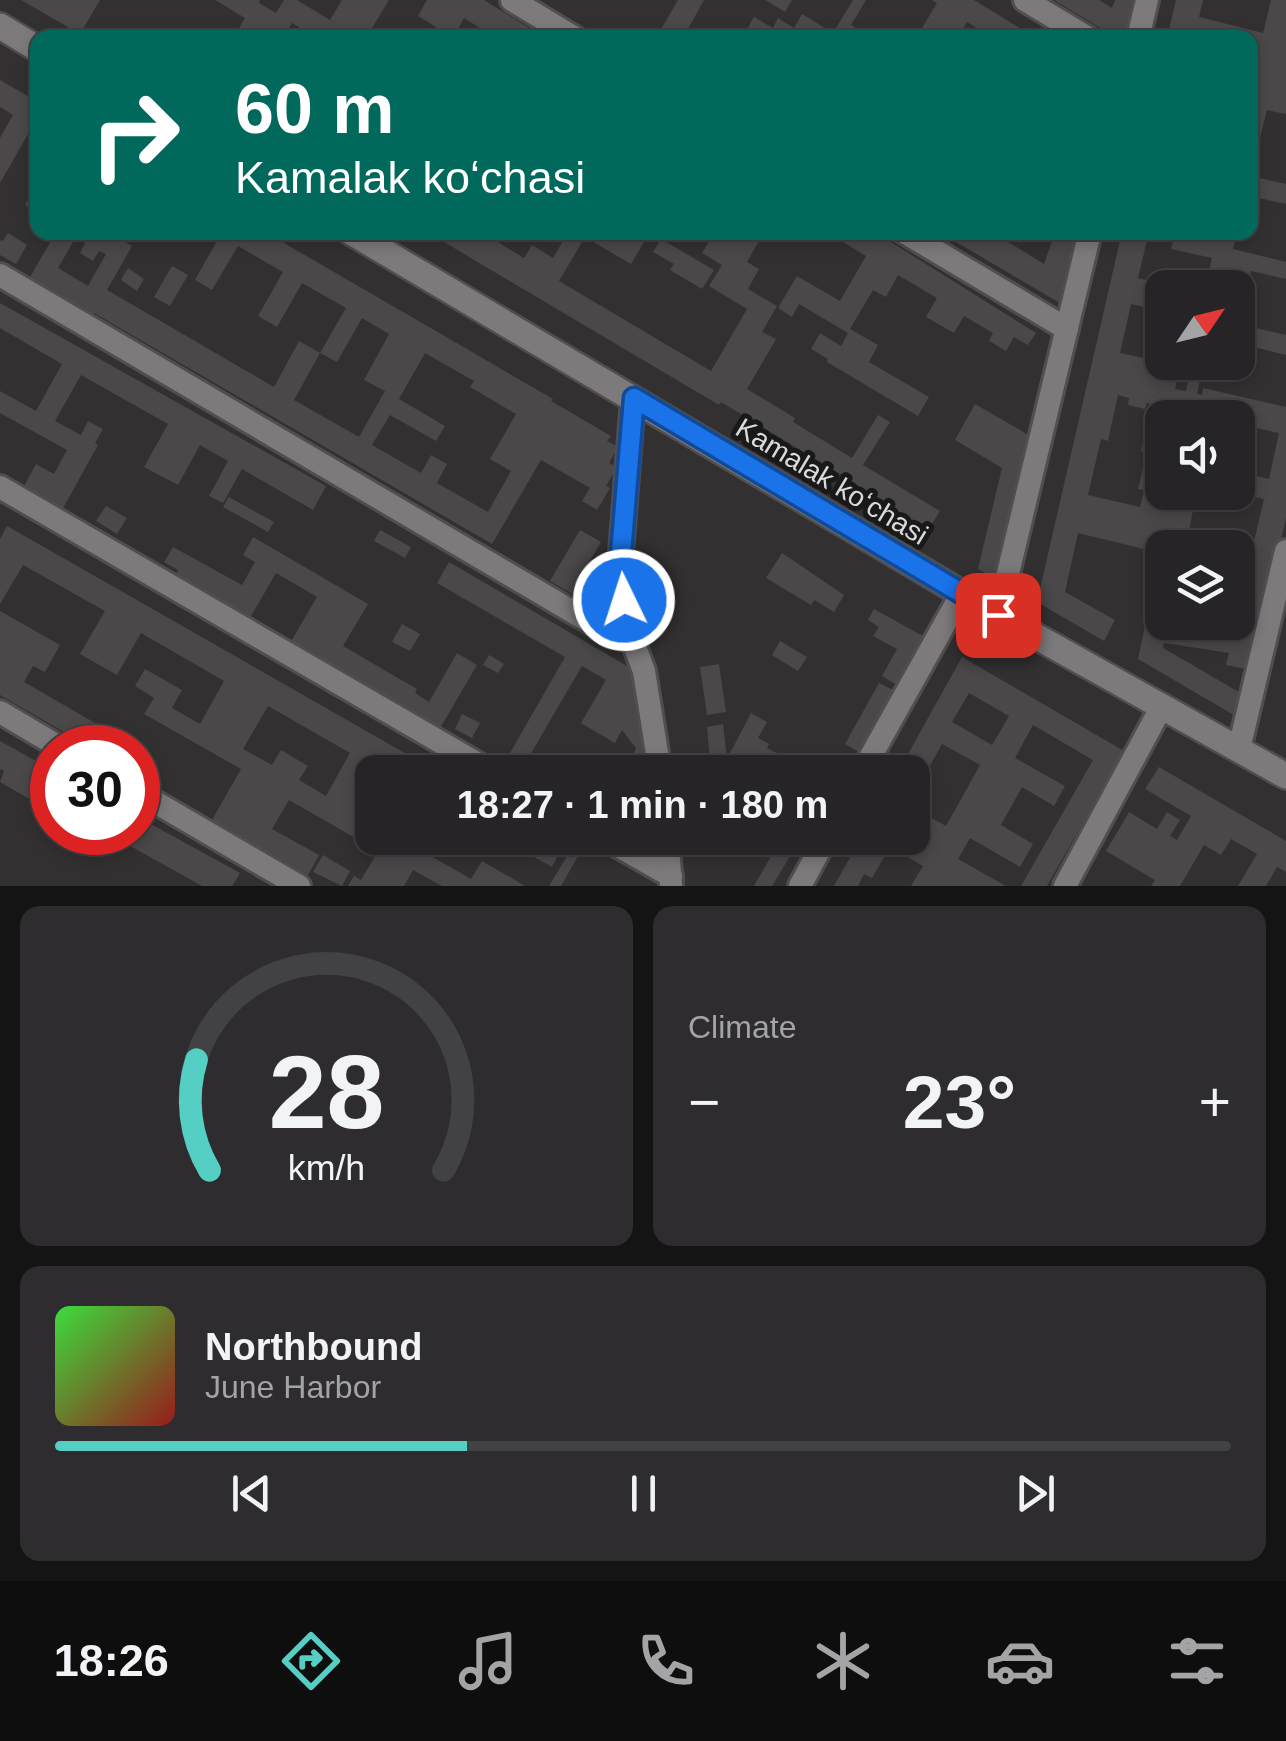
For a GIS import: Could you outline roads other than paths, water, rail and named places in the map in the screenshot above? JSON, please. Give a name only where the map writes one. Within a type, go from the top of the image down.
[{"type":"street","points":[[512,0],[562,30]]},
{"type":"street","points":[[1025,0],[1075,30]]},
{"type":"street","points":[[1140,30],[1147,0]]},
{"type":"street","points":[[0,26],[30,43]]},
{"type":"street","name":"Kamalak koʻchasi","points":[[365,240],[998,615],[1286,776]]},
{"type":"street","points":[[917,240],[1067,329]]},
{"type":"street","points":[[998,615],[1088,240]]},
{"type":"street","points":[[0,275],[590,622],[630,634]]},
{"type":"street","points":[[634,398],[620,566],[630,634],[644,670],[657,755]]},
{"type":"street","points":[[0,487],[463,755]]},
{"type":"street","points":[[1239,749],[1286,552]]},
{"type":"street","points":[[871,755],[962,593]]},
{"type":"street","points":[[1065,886],[1162,706]]},
{"type":"street","points":[[0,712],[30,730]]},
{"type":"street","points":[[160,805],[299,886]]},
{"type":"street","points":[[630,855],[671,881]]},
{"type":"street","points":[[669,855],[671,881]]},
{"type":"street","points":[[800,886],[817,855]]}]
